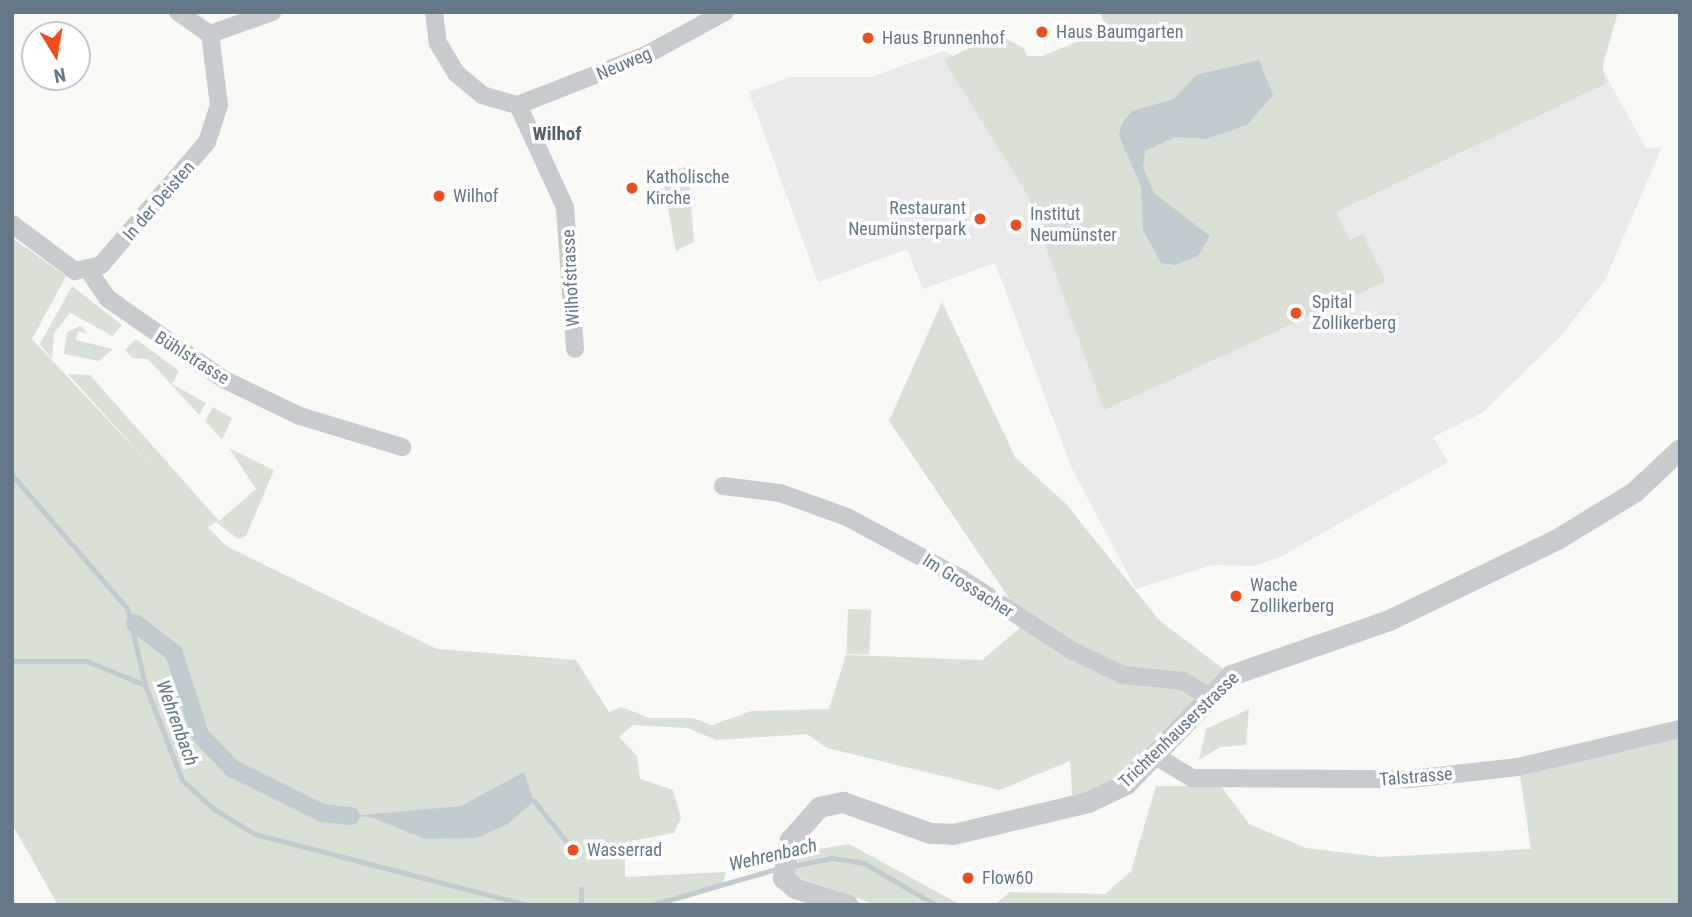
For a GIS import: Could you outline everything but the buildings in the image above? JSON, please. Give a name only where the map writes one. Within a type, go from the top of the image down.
[{"type":"street","points":[[178,12],[210,34],[272,12]]},
{"type":"street","points":[[435,12],[438,43],[456,73],[482,95],[518,105]]},
{"type":"street","name":"Neuweg","points":[[518,105],[646,55],[725,12]]},
{"type":"street","name":"In der Deisten","points":[[89,271],[113,252],[207,142],[219,105],[210,34]]},
{"type":"street","name":"Wilhofstrasse","points":[[518,105],[565,207],[575,349]]},
{"type":"street","points":[[12,224],[64,265],[89,271]]},
{"type":"street","name":"Bühlstrasse","points":[[89,271],[116,306],[223,379],[299,416],[402,447]]},
{"type":"street","name":"Trichtenhauserstrasse","points":[[848,905],[795,888],[783,863],[804,818],[831,802],[953,834],[1088,802],[1126,784],[1208,696],[1246,667],[1389,620],[1576,529],[1634,492],[1680,449]]},
{"type":"street","name":"Im Grossacher","points":[[723,486],[780,493],[847,517],[962,579],[1071,650],[1122,675],[1183,681],[1208,696]]},
{"type":"street","name":"Talstrasse","points":[[1154,755],[1192,778],[1410,779],[1518,767],[1680,729]]},
{"type":"shaded area","points":[[1100,12],[1618,12],[1603,65],[1605,84],[1336,212],[1350,240],[1363,234],[1386,281],[1104,410],[1027,194],[944,60],[998,35],[1024,48],[1027,56],[1042,56],[1106,30]]},
{"type":"shaded area","name":"Spital Zollikerberg","points":[[944,51],[1017,92],[1597,60],[1646,148],[1662,147],[1605,280],[1560,337],[1482,413],[1433,437],[1448,462],[1282,556],[1255,566],[1212,565],[1136,589],[1072,469],[995,263],[923,289],[907,249],[818,282],[749,92],[790,77],[871,77]]},
{"type":"shaded area","points":[[1259,60],[1273,95],[1247,125],[1206,139],[1175,137],[1145,151],[1143,168],[1154,193],[1210,236],[1198,256],[1175,265],[1161,263],[1143,230],[1141,187],[1119,136],[1121,125],[1132,111],[1174,99],[1196,75]]},
{"type":"shaded area","points":[[688,166],[694,242],[676,251],[662,175]]},
{"type":"shaded area","points":[[12,238],[66,276],[32,339],[226,546],[437,649],[576,660],[609,712],[621,707],[650,718],[692,718],[712,725],[752,711],[829,709],[846,655],[982,660],[1026,623],[889,421],[942,302],[1015,457],[1066,504],[1159,620],[1231,675],[1138,773],[1073,807],[1070,761],[1000,790],[827,748],[807,734],[716,740],[688,728],[633,725],[619,737],[637,756],[640,779],[673,790],[681,818],[674,833],[625,842],[625,877],[726,872],[721,888],[663,905],[58,905],[12,824]]},
{"type":"shaded area","points":[[72,286],[122,325],[113,336],[70,313],[54,333],[52,359],[40,344]]},
{"type":"shaded area","points":[[80,326],[88,334],[78,331],[76,340],[113,349],[99,361],[64,354],[67,332]]},
{"type":"shaded area","points":[[136,339],[179,371],[172,384],[206,403],[199,415],[148,359],[132,358],[125,350]]},
{"type":"shaded area","points":[[68,374],[90,375],[219,521],[256,489],[229,448],[274,470],[246,536],[238,539],[216,522],[207,528]]},
{"type":"shaded area","points":[[213,407],[232,418],[222,440],[205,421]]},
{"type":"shaded area","points":[[848,609],[871,610],[869,655],[846,654]]},
{"type":"shaded area","points":[[1249,709],[1246,745],[1220,747],[1199,760],[1206,729]]},
{"type":"shaded area","points":[[1680,728],[1680,905],[994,905],[1010,892],[1105,894],[1131,871],[1156,786],[1221,786],[1249,824],[1306,848],[1380,857],[1531,849],[1520,776]]},
{"type":"shaded area","points":[[524,772],[534,801],[508,824],[476,838],[425,839],[371,817],[351,816],[461,806]]},
{"type":"shaded area","points":[[849,844],[961,905],[877,905],[794,876],[801,852]]},
{"type":"waterway","name":"Wehrenbach","points":[[12,475],[127,608],[145,685],[182,780],[215,810],[255,834],[528,905]]},
{"type":"waterway","points":[[135,623],[174,653],[200,735],[233,769],[323,813],[351,816]]},
{"type":"waterway","points":[[12,661],[87,661],[145,685]]},
{"type":"waterway","points":[[534,801],[573,850]]},
{"type":"waterway","name":"Wehrenbach","points":[[792,866],[832,858],[864,863],[936,905]]},
{"type":"waterway","name":"Wehrenbach","points":[[651,905],[779,868]]},
{"type":"waterway","points":[[581,889],[581,905]]},
{"type":"place","name":"Haus Baumgarten","points":[[1042,32]]},
{"type":"place","name":"Haus Brunnenhof","points":[[868,38]]},
{"type":"place","name":"Katholische Kirche","points":[[632,188]]},
{"type":"place","name":"Wilhof","points":[[439,196]]},
{"type":"place","name":"Restaurant Neumünsterpark","points":[[980,219]]},
{"type":"place","name":"Institut Neumünster","points":[[1016,225]]},
{"type":"place","name":"Spital Zollikerberg","points":[[1296,313]]},
{"type":"place","name":"Wache Zollikerberg","points":[[1236,596]]},
{"type":"place","name":"Wasserrad","points":[[573,850]]},
{"type":"place","name":"Flow60","points":[[968,878]]},
{"type":"district","name":"Wilhof","points":[[557,134]]}]
